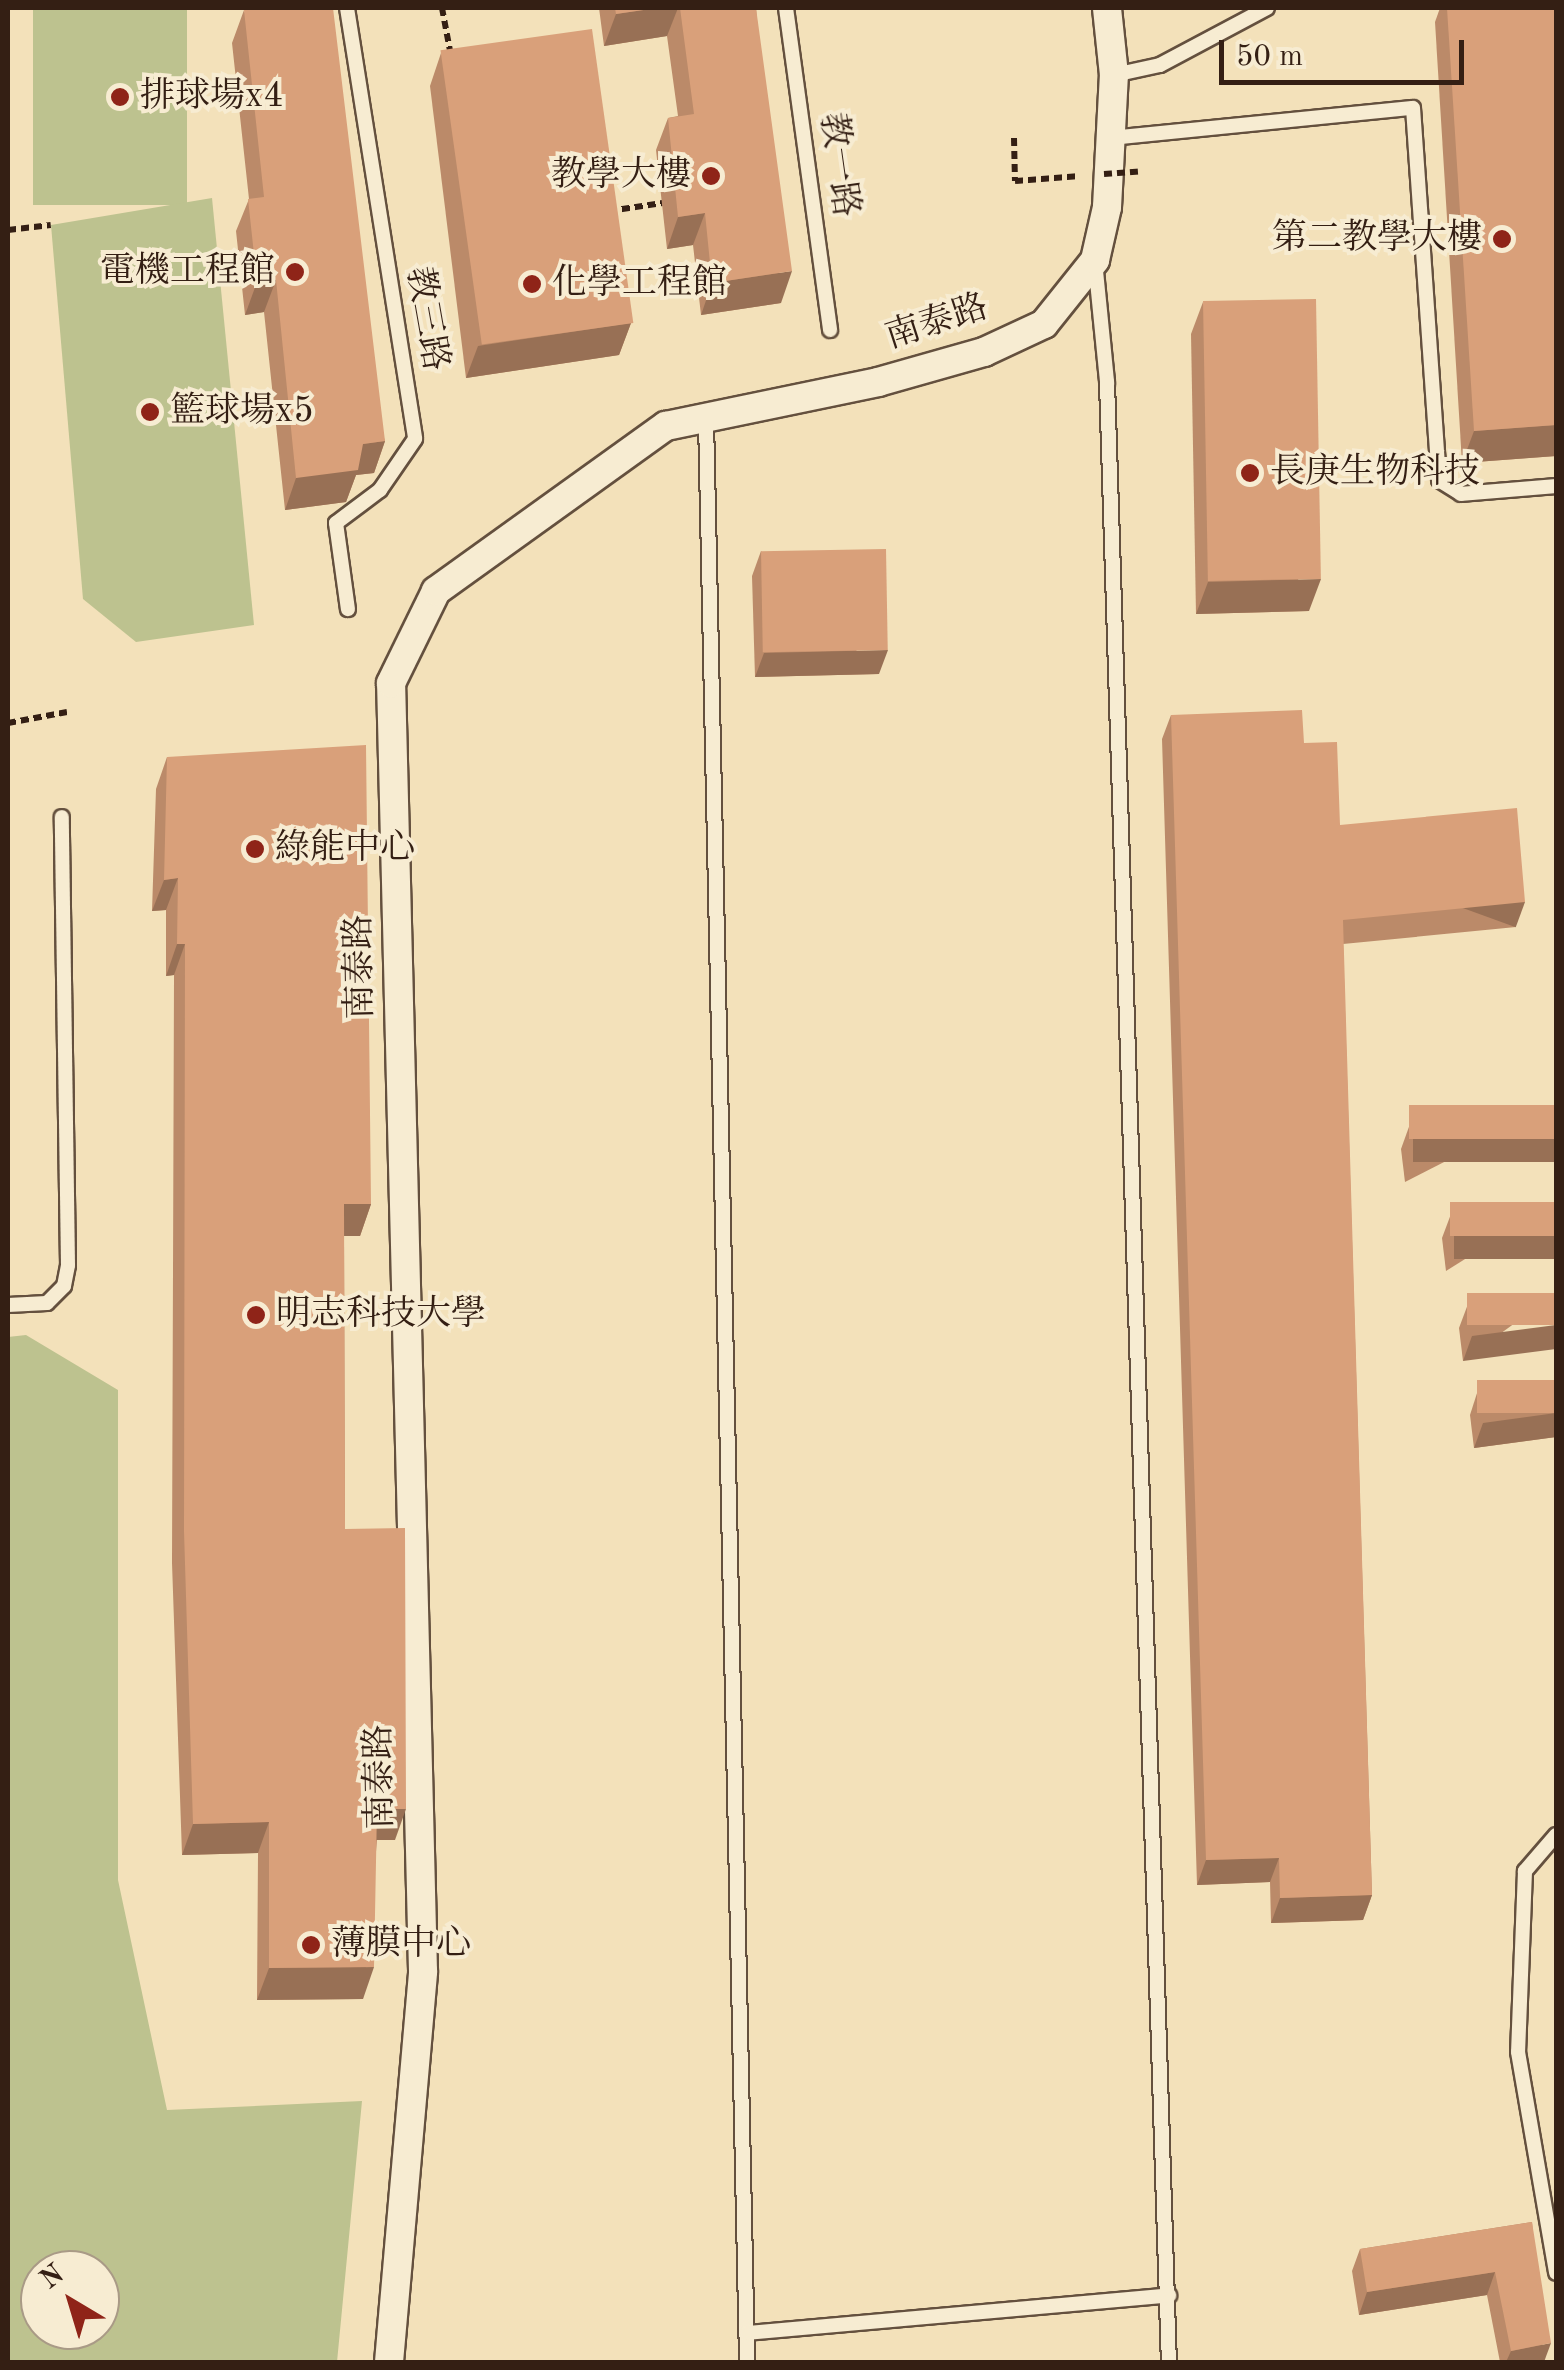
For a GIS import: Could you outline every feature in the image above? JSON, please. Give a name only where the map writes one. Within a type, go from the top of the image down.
[{"type":"street","name":"南泰路","points":[[389,2362],[423,1971],[391,683],[436,590],[666,426],[984,352],[1044,324],[1095,260],[1107,206],[1114,75],[1107,8]]},
{"type":"lane","name":"教三路","points":[[347,8],[416,439],[380,490],[336,523],[348,609]]},
{"type":"lane","name":"教一路","points":[[786,8],[830,330]]},
{"type":"lane","points":[[1114,75],[1160,64],[1267,8]]},
{"type":"lane","points":[[1110,138],[1413,108],[1439,480],[1461,494],[1556,486]]},
{"type":"lane","points":[[1095,260],[1107,382],[1169,2362]]},
{"type":"lane","points":[[706,418],[747,2362]]},
{"type":"lane","points":[[8,1305],[47,1303],[64,1286],[68,1266],[62,817]]},
{"type":"lane","points":[[1556,1835],[1525,1872],[1518,2052],[1556,2273]]},
{"type":"lane","points":[[746,2333],[1169,2295]]},
{"type":"path","points":[[442,8],[452,63]]},
{"type":"path","points":[[1014,138],[1015,181],[1143,172]]},
{"type":"path","points":[[600,213],[662,202]]},
{"type":"path","points":[[8,230],[51,224]]},
{"type":"path","points":[[8,723],[67,712]]},
{"type":"green space","name":"排球場x4","points":[[33,8],[187,8],[187,205],[33,205]]},
{"type":"green space","name":"籃球場x5","points":[[212,198],[254,625],[136,642],[83,599],[51,225]]},
{"type":"green space","points":[[26,1335],[118,1390],[118,1880],[167,2110],[362,2101],[337,2362],[8,2362],[8,1337]]},
{"type":"building","name":"電機工程館","points":[[333,8],[385,441],[363,444],[358,470],[296,478],[276,280],[257,282],[248,199],[264,197],[244,10]]},
{"type":"building","points":[[615,8],[657,8],[616,14]]},
{"type":"building","name":"教學大樓","points":[[680,8],[756,8],[792,271],[712,283],[705,213],[678,217],[668,118],[694,114]]},
{"type":"building","name":"第二教學大樓","points":[[1447,8],[1556,8],[1556,425],[1474,431]]},
{"type":"building","name":"化學工程館","points":[[592,29],[633,323],[482,344],[440,50]]},
{"type":"building","name":"長庚生物科技","points":[[1316,299],[1321,579],[1208,581],[1203,301]]},
{"type":"building","points":[[886,549],[888,650],[763,652],[761,551]]},
{"type":"building","points":[[1302,710],[1304,743],[1337,742],[1340,825],[1517,808],[1525,902],[1343,920],[1372,1895],[1280,1898],[1279,1858],[1206,1860],[1171,715]]},
{"type":"building","points":[[366,745],[371,1204],[344,1204],[345,1529],[405,1528],[406,1809],[377,1809],[374,1967],[269,1968],[269,1822],[193,1824],[184,1531],[185,944],[177,944],[178,878],[164,880],[167,757]]},
{"type":"building","points":[[1409,1105],[1556,1105],[1556,1139],[1409,1139]]},
{"type":"building","points":[[1450,1202],[1556,1202],[1556,1236],[1450,1236]]},
{"type":"building","points":[[1467,1293],[1556,1293],[1556,1325],[1467,1325]]},
{"type":"building","points":[[1477,1380],[1556,1380],[1556,1413],[1477,1413]]},
{"type":"building","points":[[1532,2222],[1551,2343],[1511,2351],[1495,2272],[1367,2292],[1360,2249]]},
{"type":"place","name":"排球場x4","points":[[120,97]]},
{"type":"place","name":"教學大樓","points":[[711,176]]},
{"type":"place","name":"第二教學大樓","points":[[1502,239]]},
{"type":"place","name":"電機工程館","points":[[295,272]]},
{"type":"place","name":"化學工程館","points":[[532,284]]},
{"type":"place","name":"籃球場x5","points":[[150,412]]},
{"type":"place","name":"長庚生物科技","points":[[1250,473]]},
{"type":"place","name":"綠能中心","points":[[255,849]]},
{"type":"place","name":"明志科技大學","points":[[256,1315]]},
{"type":"place","name":"薄膜中心","points":[[311,1945]]}]
